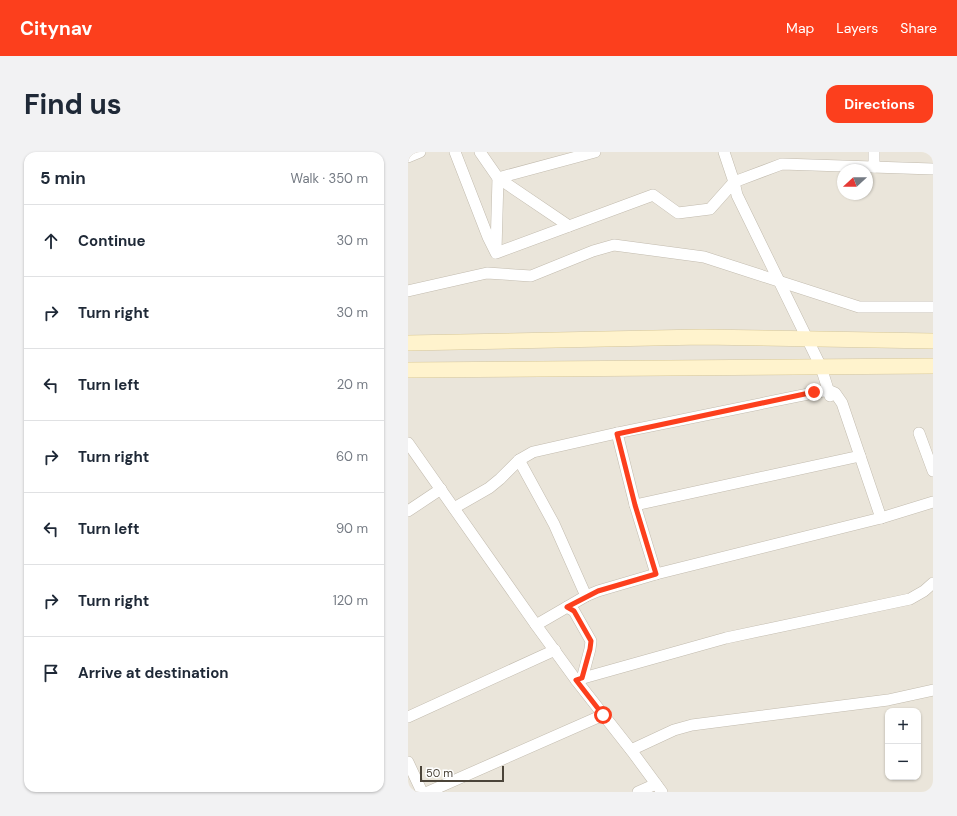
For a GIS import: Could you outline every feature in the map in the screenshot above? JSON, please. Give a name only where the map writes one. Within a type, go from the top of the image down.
[{"type":"main road","points":[[408,343],[702,336],[933,341]]},
{"type":"main road","points":[[408,370],[933,366]]},
{"type":"street","points":[[408,157],[420,152]]},
{"type":"street","points":[[455,152],[488,237],[496,253]]},
{"type":"street","points":[[480,152],[498,178],[569,226]]},
{"type":"street","points":[[559,152],[571,158]]},
{"type":"street","points":[[498,178],[595,152]]},
{"type":"street","points":[[724,152],[737,194],[821,367],[829,393]]},
{"type":"street","points":[[874,152],[874,167]]},
{"type":"street","points":[[496,253],[653,195],[678,213],[710,209],[734,182],[782,164],[933,169]]},
{"type":"street","points":[[496,253],[498,178]]},
{"type":"street","points":[[408,291],[487,273],[531,276],[593,251],[614,246],[704,257],[859,307],[933,307]]},
{"type":"street","points":[[454,508],[489,488],[519,460],[533,452],[617,434],[835,393],[842,403],[881,518]]},
{"type":"street","points":[[919,433],[933,471]]},
{"type":"street","points":[[617,434],[635,505],[656,574]]},
{"type":"street","points":[[408,443],[536,625],[579,679],[603,715],[659,788],[638,792]]},
{"type":"street","points":[[635,505],[860,456]]},
{"type":"street","points":[[519,460],[548,512],[586,596]]},
{"type":"street","points":[[408,511],[441,490]]},
{"type":"street","points":[[536,625],[586,596],[598,591],[656,574],[881,518],[933,502]]},
{"type":"street","points":[[579,679],[726,638],[910,599],[924,591],[933,583]]},
{"type":"street","points":[[567,607],[574,611],[591,641],[590,649],[579,679]]},
{"type":"street","points":[[408,717],[555,650]]},
{"type":"street","points":[[631,750],[674,730],[692,725],[888,700],[933,690]]},
{"type":"street","points":[[428,792],[603,715]]},
{"type":"street","points":[[408,762],[422,792]]},
{"type":"shaded area","points":[[408,152],[933,152],[933,792],[408,792]]},
{"type":"route","points":[[603,715],[576,680],[582,678],[591,641],[578,616],[574,611],[567,607],[598,591],[656,574],[635,505],[617,434],[814,392]]}]
